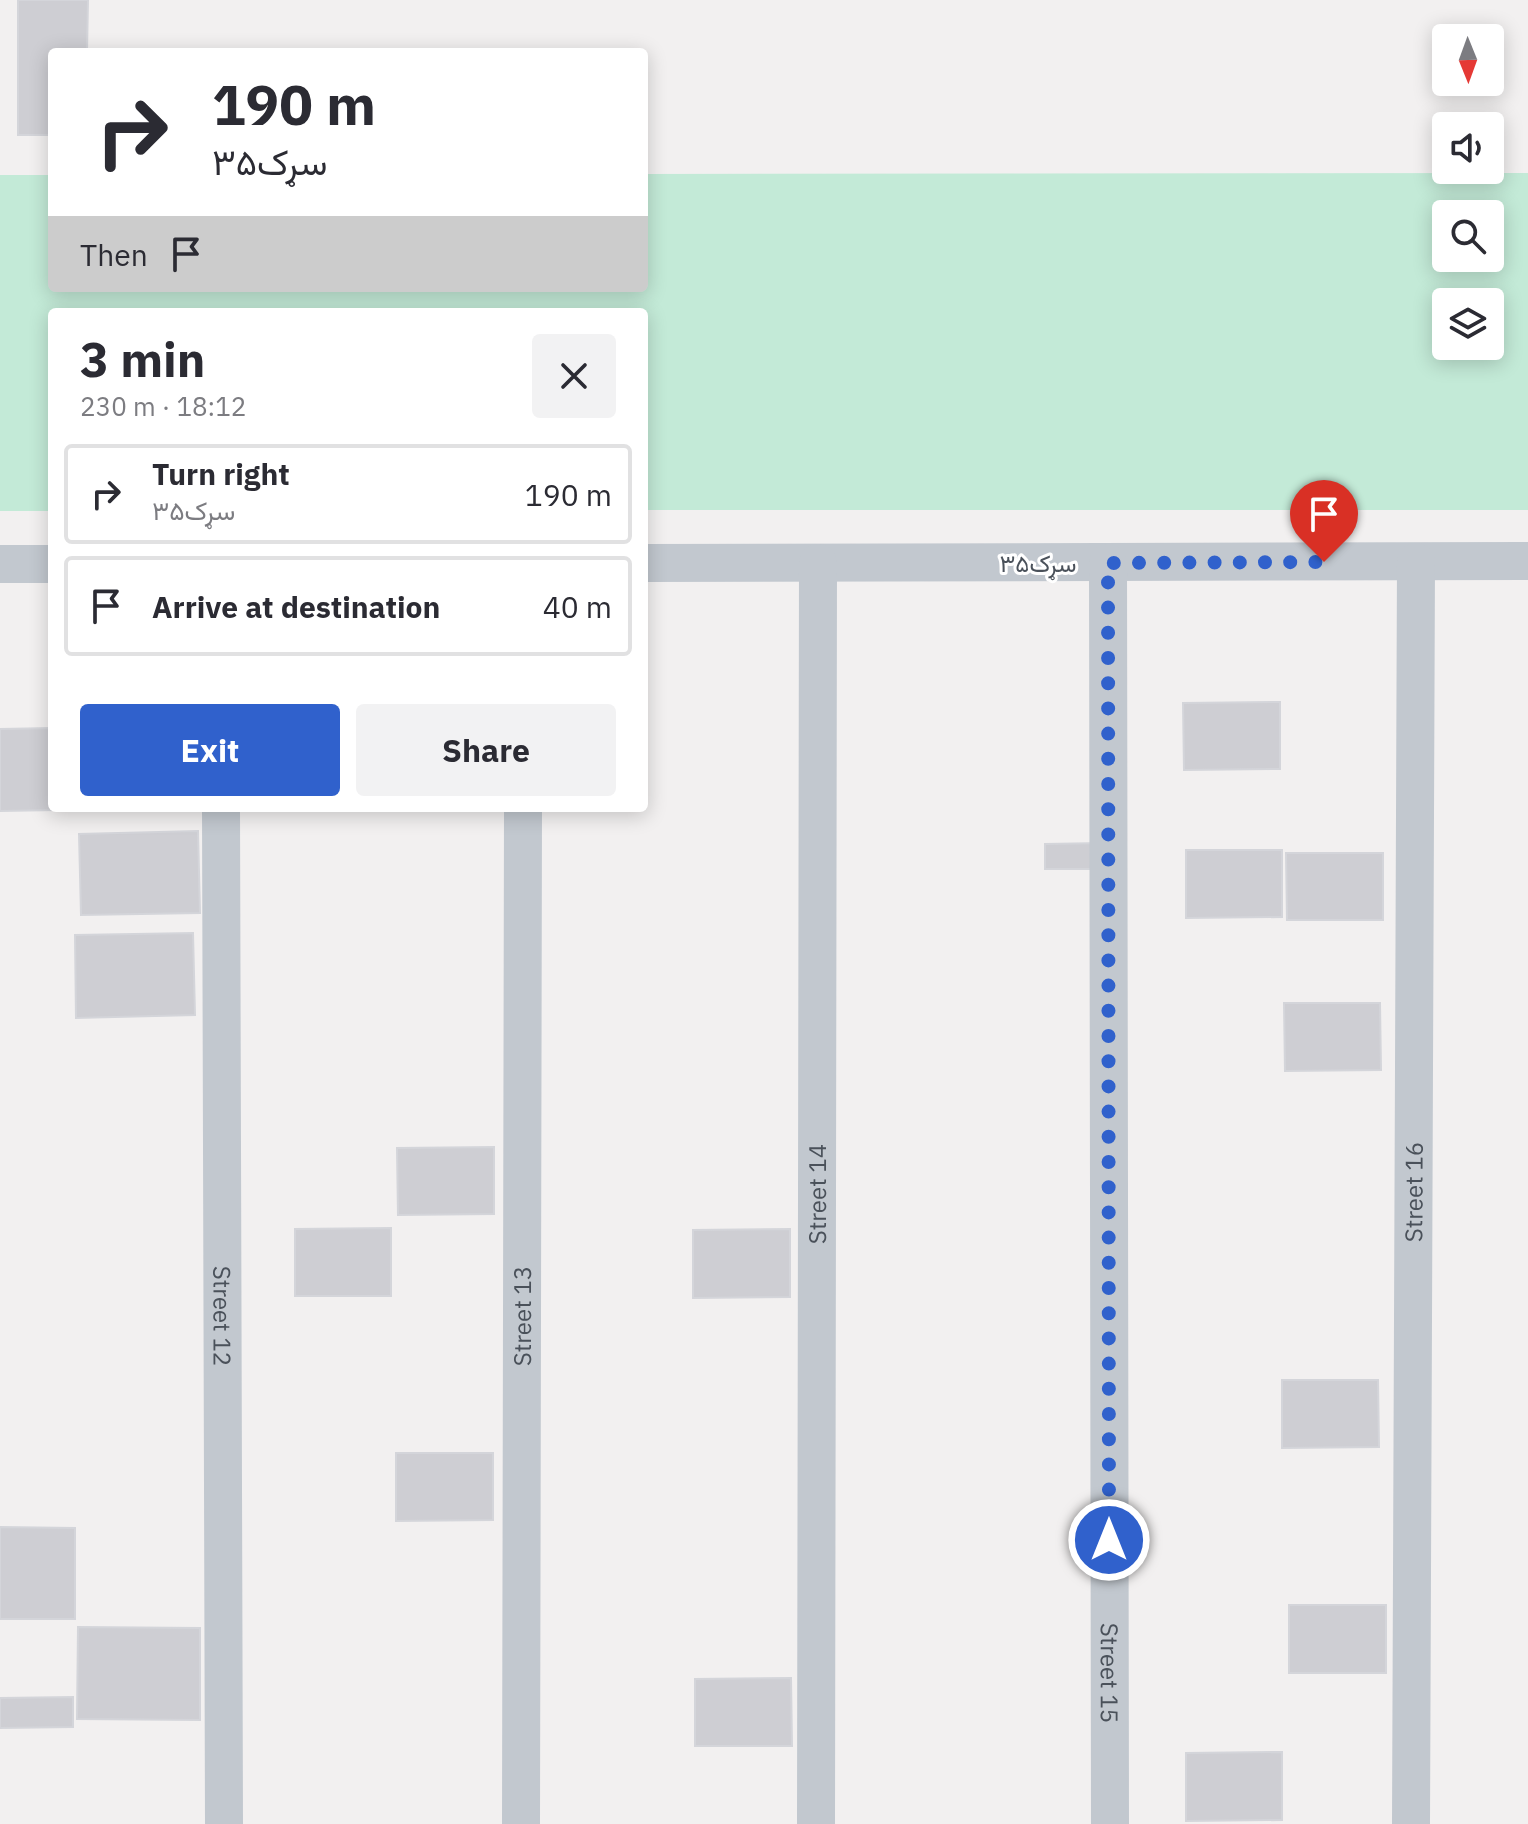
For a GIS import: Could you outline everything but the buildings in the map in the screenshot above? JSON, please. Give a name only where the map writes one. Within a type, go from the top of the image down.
[{"type":"street","name":"سړک۳۵","points":[[648,563],[1528,561]]},
{"type":"street","name":"Street 16","points":[[1411,1824],[1416,562]]},
{"type":"street","name":"Street 14","points":[[816,1824],[818,563]]},
{"type":"street","name":"Street 15","points":[[1108,563],[1110,1824]]},
{"type":"street","points":[[0,564],[48,564]]},
{"type":"street","name":"Street 12","points":[[221,812],[224,1824]]},
{"type":"street","name":"Street 13","points":[[521,1824],[523,812]]},
{"type":"green space","points":[[1432,173],[1432,184],[1504,184],[1504,173],[1528,173],[1528,510],[648,510],[648,308],[48,308],[48,511],[0,511],[0,175],[48,175],[48,292],[648,292],[648,174]]},
{"type":"route","points":[[1109,1540],[1108,563],[1324,562]]}]
